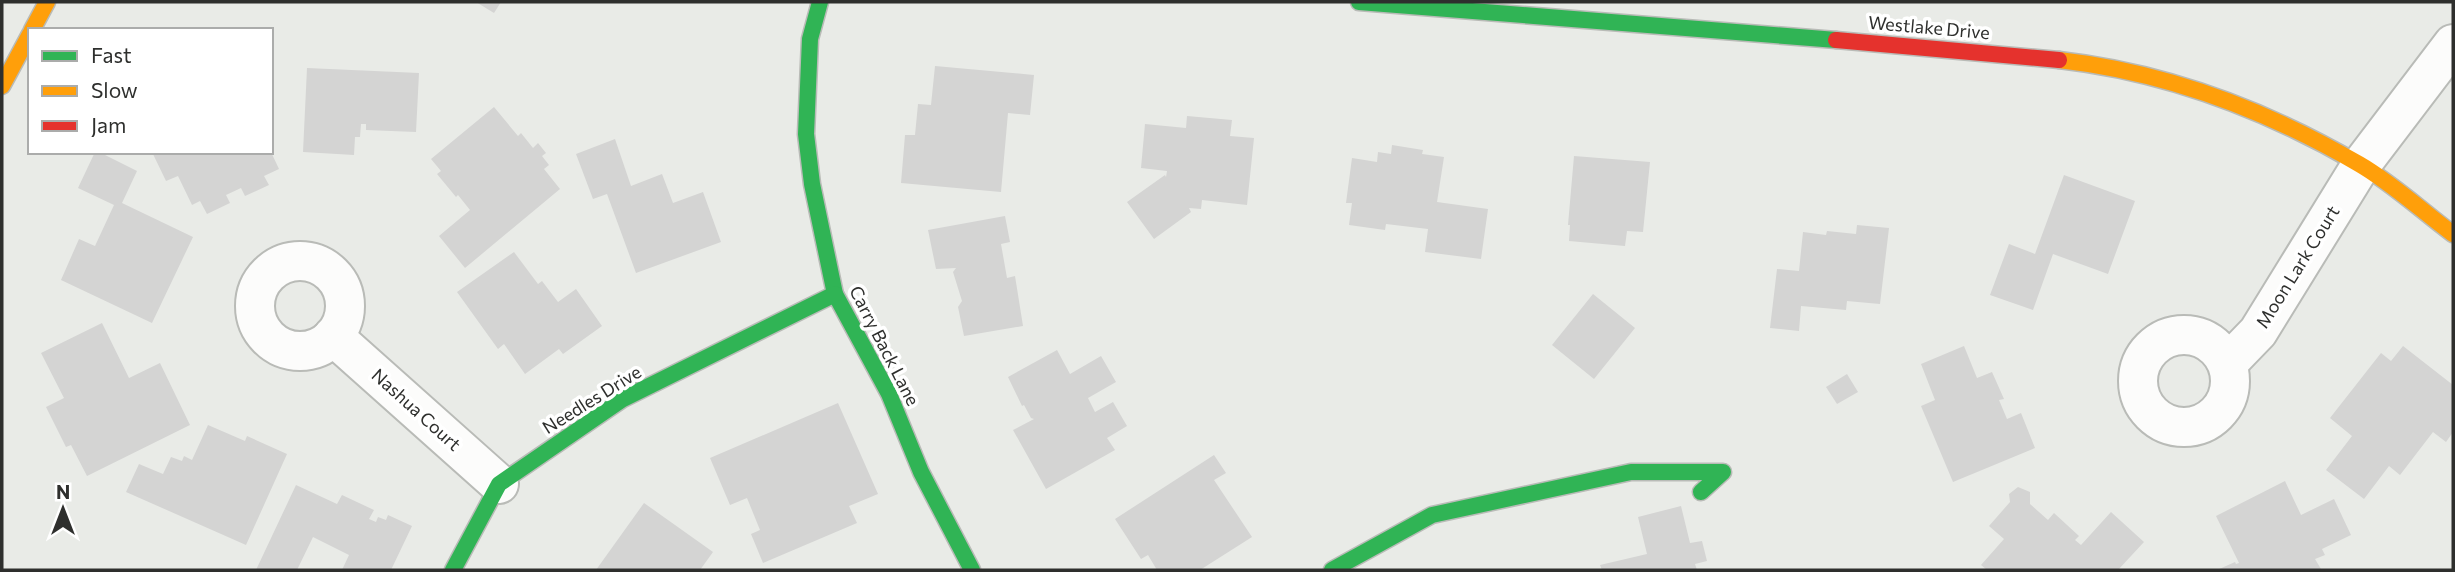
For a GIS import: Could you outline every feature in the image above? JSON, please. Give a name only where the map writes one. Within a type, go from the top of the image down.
[{"type":"main road","points":[[33,28],[47,2]]},
{"type":"main road","name":"Carry Back Lane","points":[[820,2],[810,39],[806,134],[812,184],[835,294],[889,394],[921,472],[972,570]]},
{"type":"main road","name":"Westlake Drive","points":[[1359,2],[2002,53],[2079,62],[2159,79],[2260,113],[2361,165],[2453,234]]},
{"type":"main road","points":[[2,86],[28,38]]},
{"type":"main road","name":"Needles Drive","points":[[453,570],[499,484],[623,399],[835,294]]},
{"type":"main road","points":[[1332,570],[1432,515],[1631,471],[1723,471],[1701,492]]},
{"type":"street","name":"Moon Lark Court","points":[[2228,363],[2258,332],[2361,165],[2453,44]]},
{"type":"street","name":"Nashua Court","points":[[334,336],[499,484]]},
{"type":"building","points":[[476,2],[501,2],[494,13]]},
{"type":"building","points":[[935,66],[1034,75],[1030,115],[1008,113],[1001,192],[901,183],[905,135],[915,135],[918,104],[931,105]]},
{"type":"building","points":[[307,68],[419,73],[416,132],[366,130],[366,124],[361,124],[360,137],[355,137],[354,155],[303,152]]},
{"type":"building","points":[[494,107],[518,136],[521,133],[533,148],[538,143],[546,153],[542,156],[549,165],[544,169],[560,189],[465,268],[439,236],[470,210],[437,174],[441,171],[431,159]]},
{"type":"building","points":[[1187,116],[1232,120],[1230,136],[1254,138],[1247,205],[1202,200],[1201,209],[1189,208],[1191,212],[1154,239],[1127,202],[1165,175],[1166,177],[1167,171],[1141,168],[1145,124],[1186,128]]},
{"type":"building","points":[[615,139],[631,186],[662,174],[673,203],[703,192],[721,242],[636,273],[607,194],[593,199],[576,154]]},
{"type":"building","points":[[1392,145],[1444,157],[1437,202],[1488,209],[1481,259],[1425,252],[1428,229],[1386,224],[1385,230],[1349,225],[1352,203],[1346,203],[1352,158],[1377,162],[1378,152],[1391,154]]},
{"type":"building","points":[[94,154],[103,154],[137,171],[122,203],[193,237],[152,323],[61,280],[79,239],[95,246],[114,205],[78,188]]},
{"type":"building","points":[[153,154],[272,154],[279,169],[264,176],[269,185],[245,196],[241,188],[226,195],[230,203],[207,214],[200,201],[192,205],[178,176],[166,181]]},
{"type":"building","points":[[1574,156],[1650,162],[1643,232],[1627,231],[1625,246],[1569,241]]},
{"type":"building","points":[[2064,175],[2135,201],[2108,274],[2053,254],[2033,310],[1990,295],[2009,244],[2035,254]]},
{"type":"building","points":[[1005,216],[1010,242],[1001,244],[1007,278],[1015,276],[1023,326],[964,336],[958,307],[962,301],[953,272],[956,268],[936,269],[928,230]]},
{"type":"building","points":[[1857,225],[1889,228],[1880,304],[1847,301],[1846,310],[1801,306],[1799,331],[1770,328],[1777,269],[1799,271],[1803,232],[1826,235],[1827,231],[1856,234]]},
{"type":"building","points":[[514,252],[538,284],[542,281],[558,302],[576,289],[602,326],[563,354],[559,349],[525,374],[504,344],[498,349],[457,292]]},
{"type":"building","points":[[1593,294],[1635,328],[1594,379],[1552,345]]},
{"type":"building","points":[[102,323],[129,378],[160,363],[190,425],[87,476],[71,445],[66,447],[46,407],[64,398],[41,353]]},
{"type":"building","points":[[1964,346],[1977,378],[1992,372],[2004,399],[1999,400],[2007,419],[2021,413],[2035,448],[1953,482],[1921,406],[1935,400],[1921,364]]},
{"type":"building","points":[[2403,346],[2453,385],[2453,432],[2446,442],[2433,432],[2400,475],[2389,466],[2364,499],[2326,470],[2352,436],[2330,418],[2381,353],[2391,361]]},
{"type":"building","points":[[1057,350],[1070,374],[1101,356],[1116,382],[1088,398],[1095,412],[1113,402],[1127,426],[1107,438],[1115,450],[1046,489],[1013,430],[1034,419],[1024,405],[1022,406],[1008,377]]},
{"type":"building","points":[[1847,374],[1858,392],[1837,404],[1826,387]]},
{"type":"building","points":[[838,403],[878,494],[849,506],[857,523],[763,563],[751,534],[760,530],[747,498],[730,505],[710,458]]},
{"type":"building","points":[[208,425],[245,441],[247,436],[287,454],[246,545],[126,492],[139,464],[163,474],[171,457],[182,461],[184,456],[192,460]]},
{"type":"building","points":[[1214,455],[1226,473],[1214,480],[1252,537],[1200,570],[1157,570],[1148,555],[1141,559],[1115,519]]},
{"type":"building","points":[[2285,481],[2301,515],[2334,499],[2351,535],[2322,549],[2325,555],[2315,559],[2321,569],[2319,570],[2217,570],[2235,562],[2239,563],[2216,516]]},
{"type":"building","points":[[296,485],[337,504],[342,495],[374,510],[369,519],[376,522],[378,517],[386,520],[388,515],[412,526],[391,570],[342,570],[349,555],[313,537],[297,570],[256,570]]},
{"type":"building","points":[[2018,487],[2030,492],[2030,504],[2048,520],[2054,513],[2079,536],[2075,540],[2081,545],[2111,512],[2144,542],[2118,570],[1987,570],[1981,565],[2004,539],[1989,526],[2010,502],[2009,494]]},
{"type":"building","points":[[644,503],[713,552],[700,570],[596,570]]},
{"type":"building","points":[[1681,506],[1690,543],[1702,541],[1707,561],[1695,564],[1697,570],[1602,570],[1600,565],[1647,554],[1638,517]]},
{"type":"traffic: fast","points":[[820,2],[810,39],[806,134],[812,184],[835,294],[889,394],[921,472],[972,570]]},
{"type":"traffic: fast","points":[[1359,2],[1836,40]]},
{"type":"traffic: fast","points":[[453,570],[499,484],[623,399],[835,294]]},
{"type":"traffic: fast","points":[[1332,570],[1432,515],[1631,472],[1723,472],[1701,492]]},
{"type":"traffic: slow","points":[[33,28],[47,2]]},
{"type":"traffic: slow","points":[[2,86],[28,38]]},
{"type":"traffic: slow","points":[[2059,60],[2177,84],[2289,127],[2371,172],[2453,234]]},
{"type":"traffic: jam","points":[[1836,40],[2059,60]]}]
